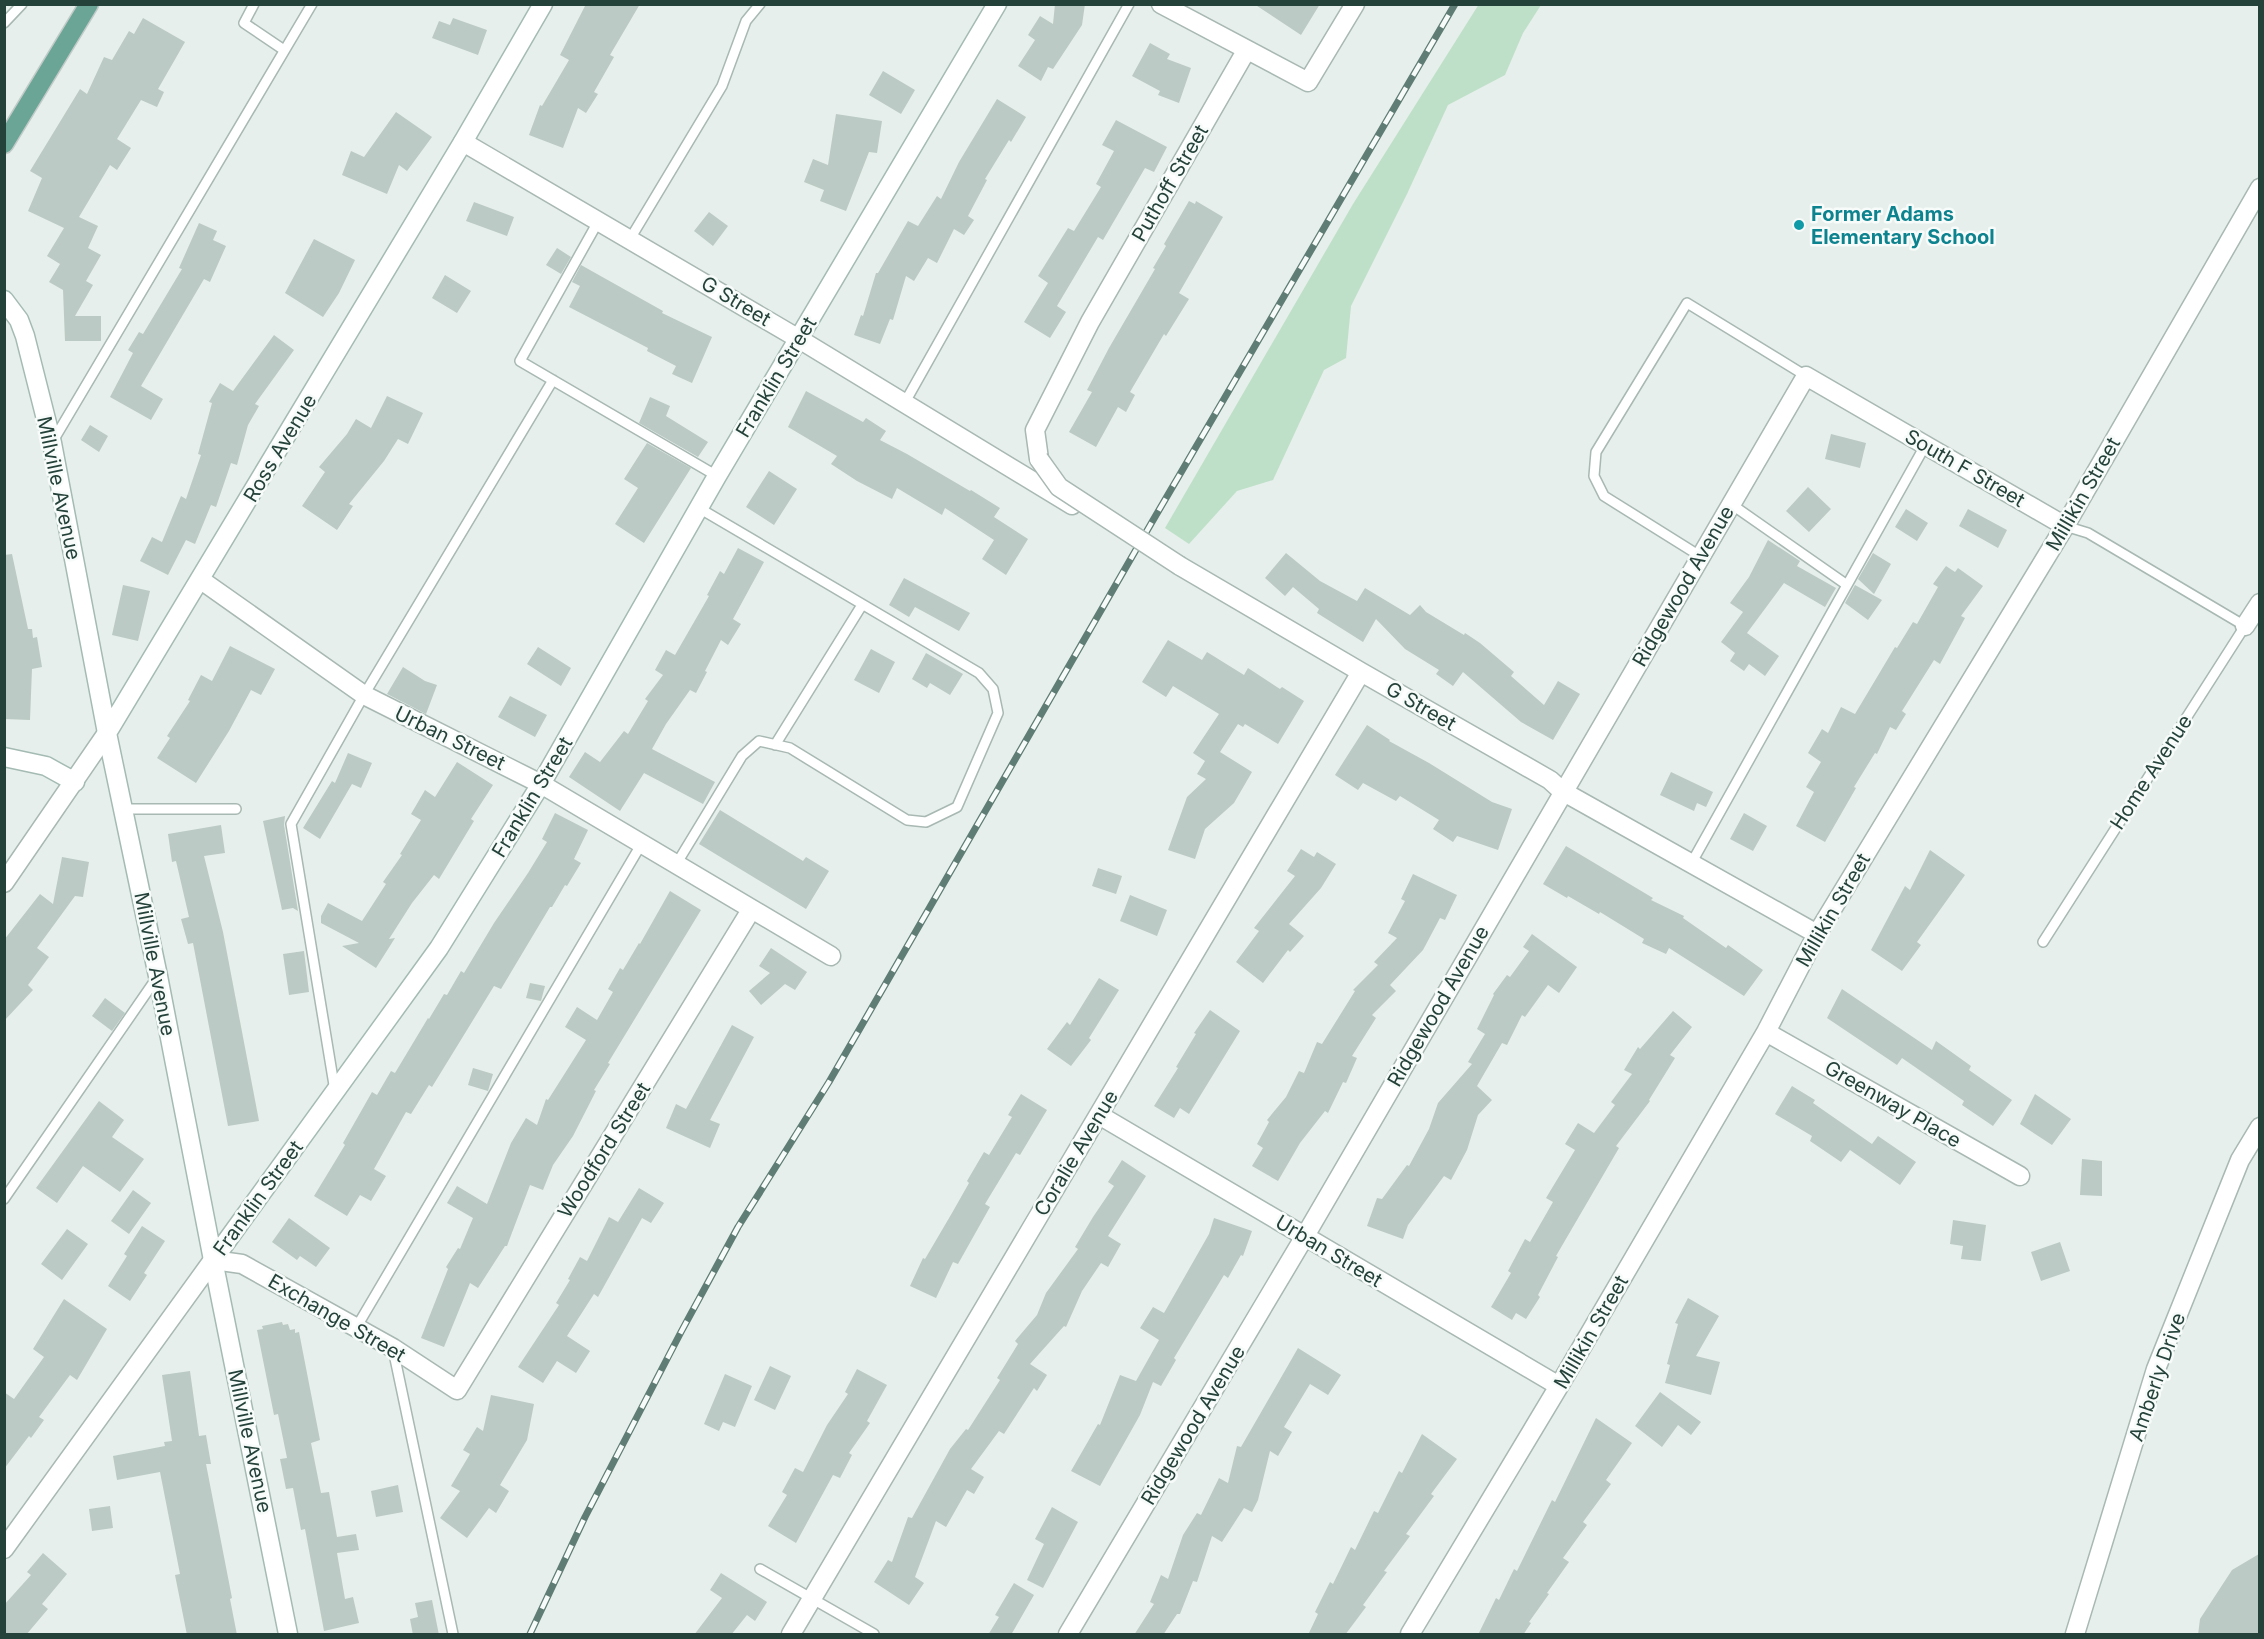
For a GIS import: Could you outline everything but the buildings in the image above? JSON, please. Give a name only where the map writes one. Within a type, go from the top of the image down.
[{"type":"main road","points":[[4,144],[89,4]]},
{"type":"street","name":"Ross Avenue","points":[[4,883],[107,734],[463,142],[543,4]]},
{"type":"street","name":"Franklin Street","points":[[4,1549],[439,948],[541,784],[717,476],[997,4]]},
{"type":"street","points":[[1161,4],[1182,10],[1246,51],[1308,82],[1355,4]]},
{"type":"street","name":"Puthoff Street","points":[[1039,459],[1035,429],[1090,322],[1246,51]]},
{"type":"street","name":"G Street","points":[[463,142],[799,339],[1098,521]]},
{"type":"street","name":"Millikin Street","points":[[1410,1635],[1766,1032],[1817,934],[2065,526],[2259,188]]},
{"type":"street","name":"Millville Avenue","points":[[4,300],[19,320],[25,336],[52,442],[107,734],[158,976],[288,1635]]},
{"type":"street","name":"South F Street","points":[[1806,375],[2065,526]]},
{"type":"street","name":"Ridgewood Avenue","points":[[1068,1635],[1305,1236],[1806,375]]},
{"type":"street","name":"G Street","points":[[1039,459],[1059,487],[1180,566],[1550,780],[1562,791],[1817,934]]},
{"type":"street","name":"Urban Street","points":[[201,580],[364,695],[541,784],[831,956]]},
{"type":"street","name":"Home Avenue","points":[[2245,626],[2259,603]]},
{"type":"street","name":"Coralie Avenue","points":[[791,1635],[1360,672]]},
{"type":"street","points":[[4,757],[46,766],[75,782]]},
{"type":"street","name":"Woodford Street","points":[[456,1390],[751,910]]},
{"type":"street","name":"Greenway Place","points":[[1766,1032],[2020,1176]]},
{"type":"street","name":"Urban Street","points":[[1099,1115],[1559,1386]]},
{"type":"street","name":"Amberly Drive","points":[[2075,1635],[2156,1369],[2240,1160],[2259,1127]]},
{"type":"street","name":"Exchange Street","points":[[213,1260],[242,1264],[393,1348],[456,1390]]},
{"type":"lane","points":[[4,23],[22,4]]},
{"type":"lane","points":[[254,4],[244,22],[284,50]]},
{"type":"lane","points":[[52,442],[312,4]]},
{"type":"lane","points":[[630,239],[722,86],[747,21],[760,4]]},
{"type":"lane","points":[[904,404],[1129,4]]},
{"type":"lane","points":[[599,220],[520,362],[717,476]]},
{"type":"lane","name":"South F Street","points":[[1700,556],[1604,496],[1594,476],[1596,452],[1687,303],[1806,375]]},
{"type":"lane","points":[[336,1093],[291,824],[364,695],[553,380]]},
{"type":"lane","points":[[1692,862],[1926,444]]},
{"type":"lane","points":[[1731,504],[1847,585]]},
{"type":"lane","points":[[677,863],[742,756],[759,741],[790,748],[907,820],[926,822],[957,807],[998,713],[993,689],[978,673],[699,508]]},
{"type":"lane","name":"South F Street","points":[[2065,526],[2088,533],[2245,626]]},
{"type":"lane","points":[[775,745],[862,605]]},
{"type":"lane","name":"Home Avenue","points":[[2043,942],[2245,626]]},
{"type":"lane","points":[[123,809],[236,809]]},
{"type":"lane","points":[[356,1328],[642,843]]},
{"type":"lane","points":[[4,1199],[158,976]]},
{"type":"lane","points":[[393,1348],[453,1635]]},
{"type":"lane","points":[[760,1569],[874,1635]]},
{"type":"green space","points":[[1479,4],[1541,5],[1523,33],[1505,75],[1448,105],[1351,306],[1346,358],[1324,370],[1273,480],[1237,491],[1189,544],[1165,528],[1353,204]]},
{"type":"railway","points":[[530,1634],[585,1517],[738,1227],[829,1082],[1152,522],[1455,4]]},
{"type":"place","name":"Former Adams Elementary School","points":[[1799,225]]}]
